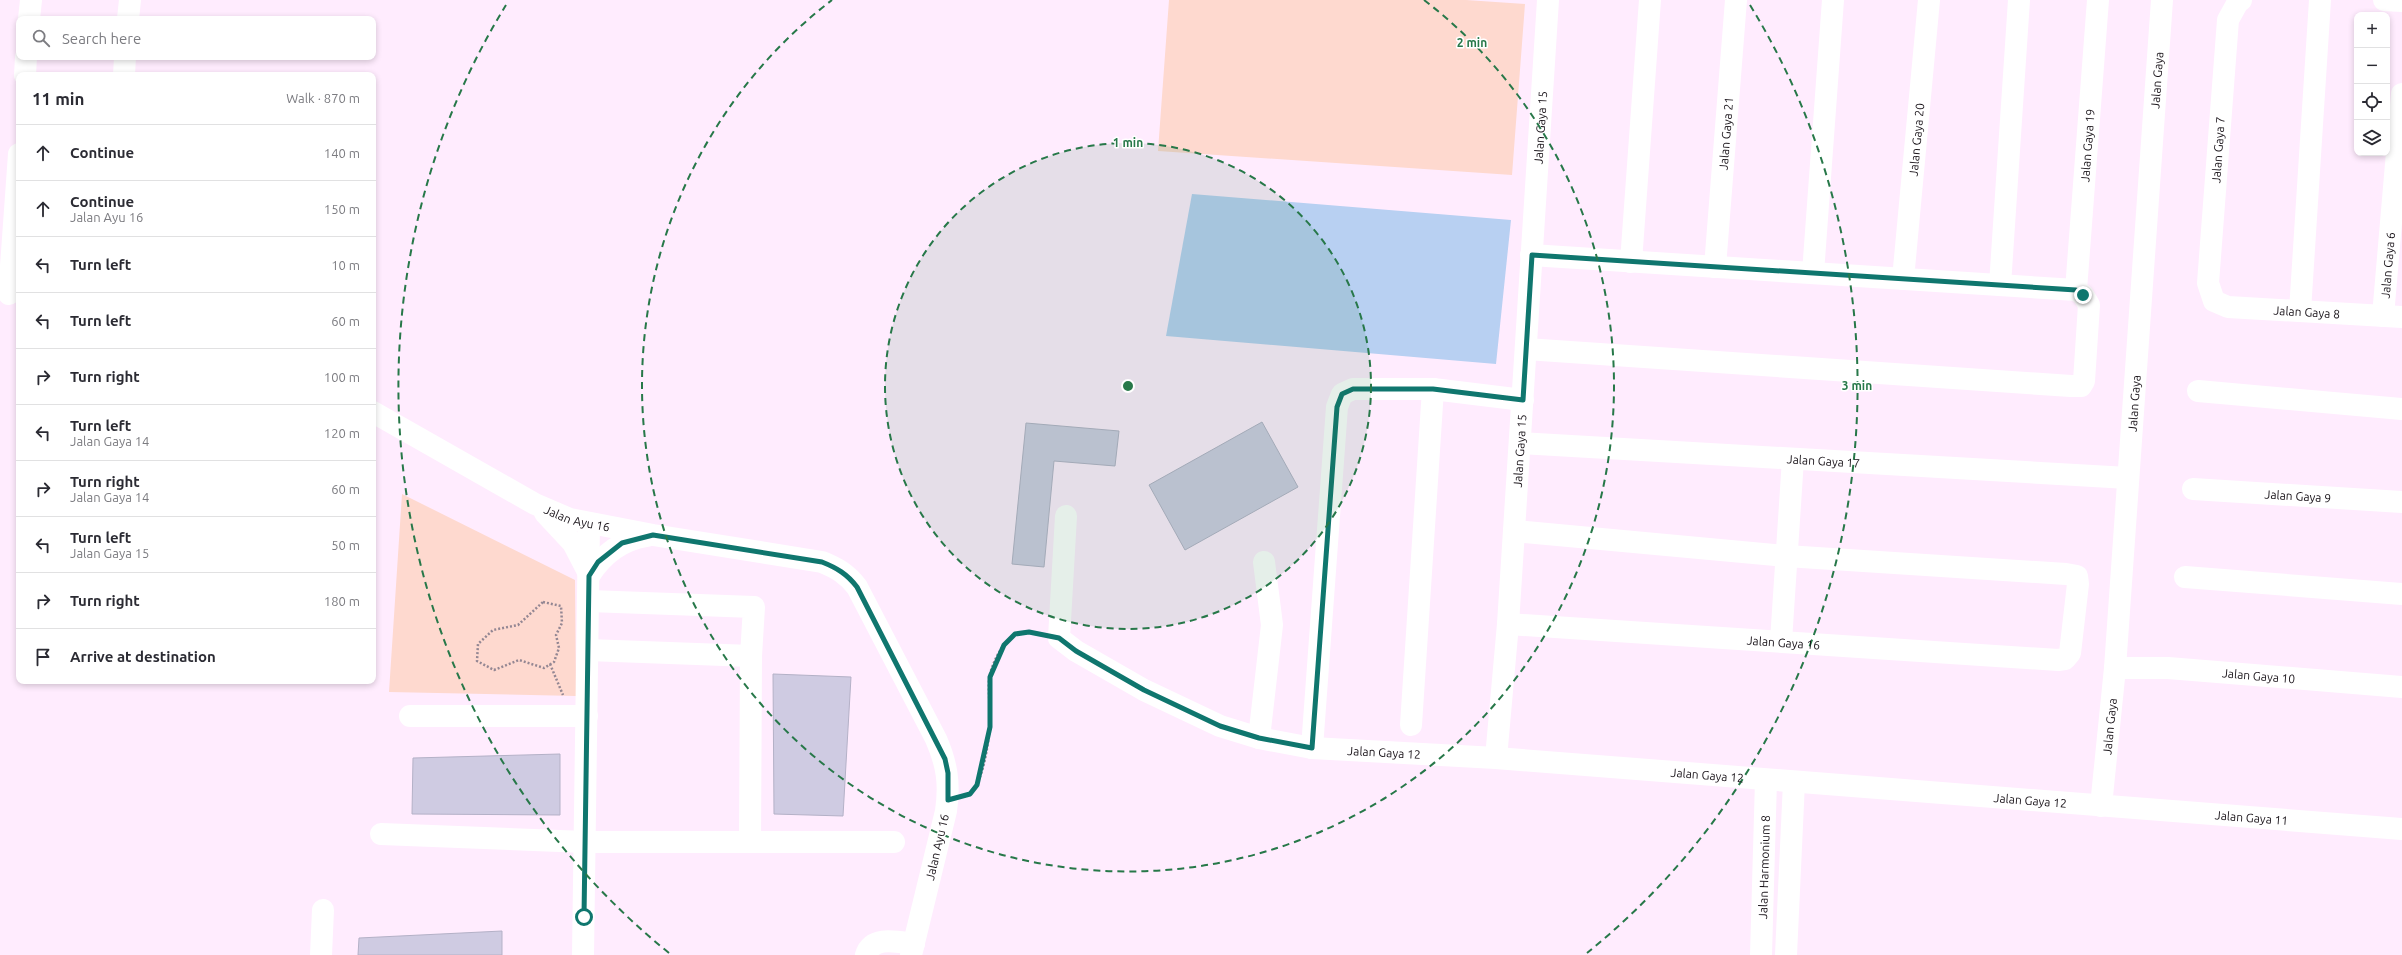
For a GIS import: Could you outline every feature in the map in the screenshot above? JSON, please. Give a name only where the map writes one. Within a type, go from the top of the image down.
[{"type":"street","points":[[29,16],[30,0]]},
{"type":"street","points":[[128,16],[130,0]]},
{"type":"street","name":"Jalan Gaya 15","points":[[1496,758],[1508,624],[1548,0]]},
{"type":"street","points":[[1631,262],[1650,0]]},
{"type":"street","name":"Jalan Gaya 21","points":[[1716,267],[1736,0]]},
{"type":"street","points":[[1813,273],[1833,0]]},
{"type":"street","name":"Jalan Gaya 20","points":[[1903,279],[1929,0]]},
{"type":"street","points":[[2000,285],[2019,0]]},
{"type":"street","name":"Jalan Gaya 19","points":[[2076,290],[2098,0]]},
{"type":"street","name":"Jalan Gaya","points":[[2101,806],[2115,668],[2162,0]]},
{"type":"street","points":[[2300,311],[2320,0]]},
{"type":"street","points":[[2384,0],[2402,1]]},
{"type":"street","name":"Jalan Gaya 7","points":[[2214,300],[2208,283],[2228,20],[2239,1]]},
{"type":"street","points":[[25,72],[26,60]]},
{"type":"street","points":[[124,72],[125,60]]},
{"type":"street","name":"Jalan Gaya 6","points":[[2392,317],[2402,94]]},
{"type":"street","points":[[9,294],[16,196]]},
{"type":"street","points":[[1526,348],[2081,386],[2084,381],[2089,305],[2083,295],[2076,290],[1532,255]]},
{"type":"street","name":"Jalan Gaya 8","points":[[2214,300],[2228,307],[2392,317]]},
{"type":"street","points":[[1312,748],[1337,407],[1342,394],[1353,389],[1433,389],[1523,400]]},
{"type":"street","points":[[1411,725],[1433,389]]},
{"type":"street","points":[[2198,392],[2402,409]]},
{"type":"street","name":"Jalan Ayu 16","points":[[376,414],[535,504],[561,516],[589,524],[822,562],[838,568],[849,576],[857,587],[945,759],[948,773],[948,800],[913,949]]},
{"type":"street","name":"Jalan Gaya 17","points":[[1520,443],[2128,478]]},
{"type":"street","points":[[1781,641],[1792,459]]},
{"type":"street","name":"Jalan Gaya 9","points":[[2193,489],[2402,502]]},
{"type":"street","points":[[535,504],[558,524],[573,543],[589,576]]},
{"type":"street","points":[[1059,638],[1066,516]]},
{"type":"street","points":[[583,955],[589,524]]},
{"type":"street","points":[[1514,531],[1786,556]]},
{"type":"street","points":[[589,576],[598,562],[622,543],[653,535]]},
{"type":"street","name":"Jalan Gaya 16","points":[[1508,624],[2058,660],[2065,659],[2070,653],[2078,584],[2077,576],[1786,556]]},
{"type":"street","points":[[1259,738],[1272,625],[1264,562]]},
{"type":"street","points":[[2185,577],[2402,594]]},
{"type":"street","points":[[589,600],[754,607],[751,656],[750,842]]},
{"type":"street","name":"Jalan Gaya 12","points":[[1059,638],[1076,651],[1144,690],[1220,726],[1259,738],[1312,748],[1496,758],[2101,806]]},
{"type":"street","points":[[588,650],[751,656]]},
{"type":"street","name":"Jalan Gaya 10","points":[[2115,668],[2168,668],[2402,687]]},
{"type":"street","points":[[410,716],[587,716]]},
{"type":"street","name":"Jalan Harmonium 8","points":[[1761,955],[1766,780]]},
{"type":"street","points":[[1786,955],[1794,782]]},
{"type":"street","name":"Jalan Gaya 11","points":[[2101,806],[2402,829]]},
{"type":"street","points":[[381,834],[585,842],[894,842]]},
{"type":"street","points":[[321,955],[323,910]]},
{"type":"street","points":[[866,955],[870,947],[879,942],[913,949]]},
{"type":"path","points":[[543,602],[561,606],[562,623],[556,635],[559,648],[554,662],[550,664],[544,668],[519,660],[494,670],[476,662],[478,644],[493,630],[518,625],[543,602]]},
{"type":"path","points":[[948,800],[970,794],[977,785],[990,727],[990,677],[1004,645],[1015,634],[1029,632],[1059,638]]},
{"type":"path","points":[[550,664],[564,696]]},
{"type":"shaded area","points":[[1169,0],[1466,0],[1525,4],[1512,175],[1158,151]]},
{"type":"shaded area","points":[[402,494],[575,580],[576,696],[389,692]]},
{"type":"water","points":[[1192,194],[1511,220],[1496,364],[1166,336]]},
{"type":"building","points":[[1262,422],[1298,487],[1185,550],[1149,485]]},
{"type":"building","points":[[1026,423],[1119,431],[1115,466],[1054,461],[1044,567],[1012,564]]},
{"type":"building","points":[[773,674],[851,677],[843,816],[774,814]]},
{"type":"building","points":[[560,754],[560,815],[412,814],[413,758]]},
{"type":"building","points":[[502,931],[502,955],[358,955],[359,938]]},
{"type":"route","points":[[584,917],[589,576],[598,562],[609,551],[622,543],[653,535],[822,562],[838,568],[849,576],[857,587],[945,759],[948,773],[948,800],[961,798],[970,794],[977,785],[984,761],[990,727],[988,701],[990,677],[996,660],[1004,645],[1015,634],[1029,632],[1059,638],[1076,651],[1144,690],[1220,726],[1259,738],[1312,748],[1337,407],[1342,394],[1353,389],[1433,389],[1523,400],[1532,255],[2076,290],[2083,295]]}]
